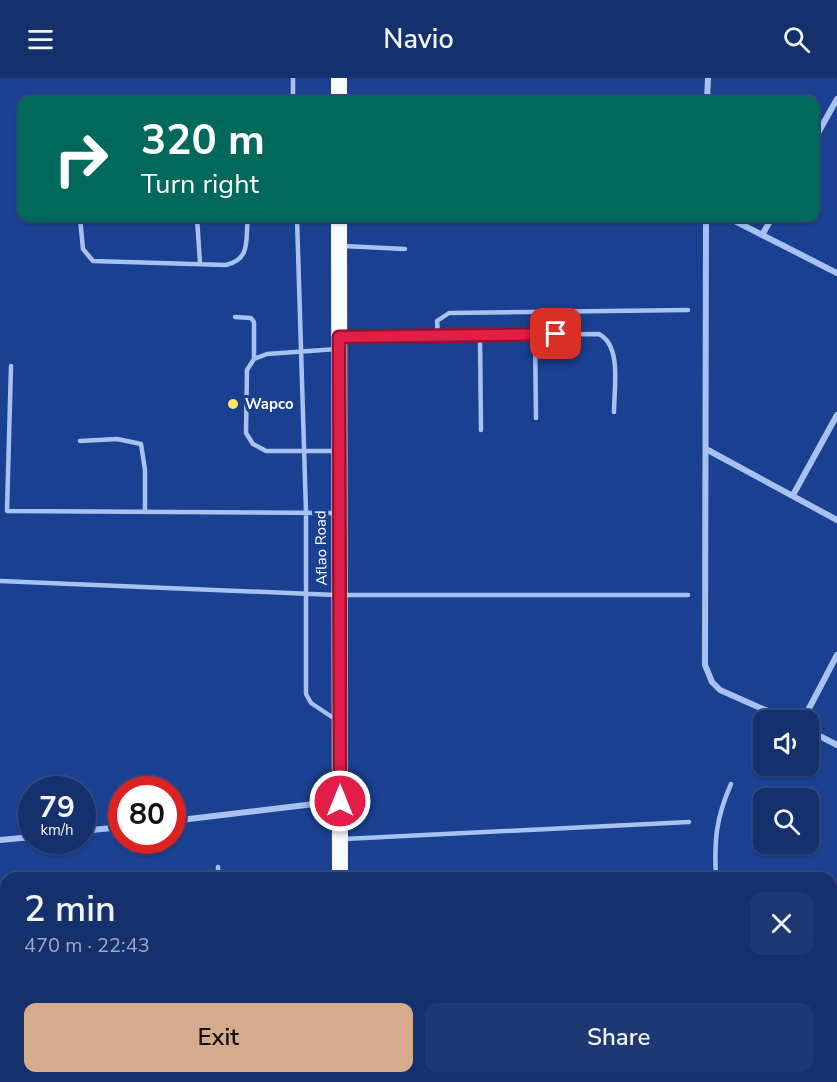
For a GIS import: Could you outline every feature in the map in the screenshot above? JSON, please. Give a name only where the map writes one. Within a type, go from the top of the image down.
[{"type":"highway","points":[[339,78],[339,96]]},
{"type":"highway","name":"Aflao Road","points":[[339,222],[340,872]]},
{"type":"street","points":[[707,96],[708,78]]},
{"type":"street","points":[[819,131],[837,99]]},
{"type":"street","points":[[706,222],[705,666],[712,682],[720,690],[765,710]]},
{"type":"street","points":[[737,222],[837,273]]},
{"type":"street","points":[[762,235],[770,222]]},
{"type":"street","points":[[793,495],[837,415]]},
{"type":"street","points":[[706,449],[837,520]]},
{"type":"street","points":[[808,710],[837,655]]},
{"type":"street","points":[[819,736],[837,745]]},
{"type":"street","points":[[186,819],[340,801]]},
{"type":"street","points":[[0,840],[18,838]]},
{"type":"lane","points":[[293,78],[293,96]]},
{"type":"lane","points":[[80,222],[83,249],[93,261],[200,262],[226,265],[240,259],[247,251],[248,222]]},
{"type":"lane","points":[[197,222],[200,262]]},
{"type":"lane","points":[[297,222],[306,512],[304,594],[306,694],[311,703],[340,722]]},
{"type":"lane","points":[[340,246],[405,249]]},
{"type":"lane","points":[[438,336],[437,321],[448,313],[688,310]]},
{"type":"lane","points":[[235,317],[251,318],[254,322],[254,358],[247,370],[246,433],[254,444],[267,451],[338,451]]},
{"type":"lane","points":[[254,358],[339,343],[438,336],[599,334],[609,339],[613,350],[614,412]]},
{"type":"lane","points":[[480,335],[481,430]]},
{"type":"lane","points":[[535,335],[536,418]]},
{"type":"lane","points":[[11,366],[7,511],[339,513]]},
{"type":"lane","points":[[80,441],[117,439],[141,444],[145,470],[145,512]]},
{"type":"lane","points":[[0,581],[340,595],[688,595]]},
{"type":"lane","points":[[716,872],[714,841],[719,811],[731,784]]},
{"type":"lane","points":[[340,839],[689,822]]},
{"type":"lane","points":[[218,867],[218,872]]},
{"type":"place","name":"Wapco","points":[[233,404]]},
{"type":"route","points":[[340,801],[339,337],[556,334]]}]
